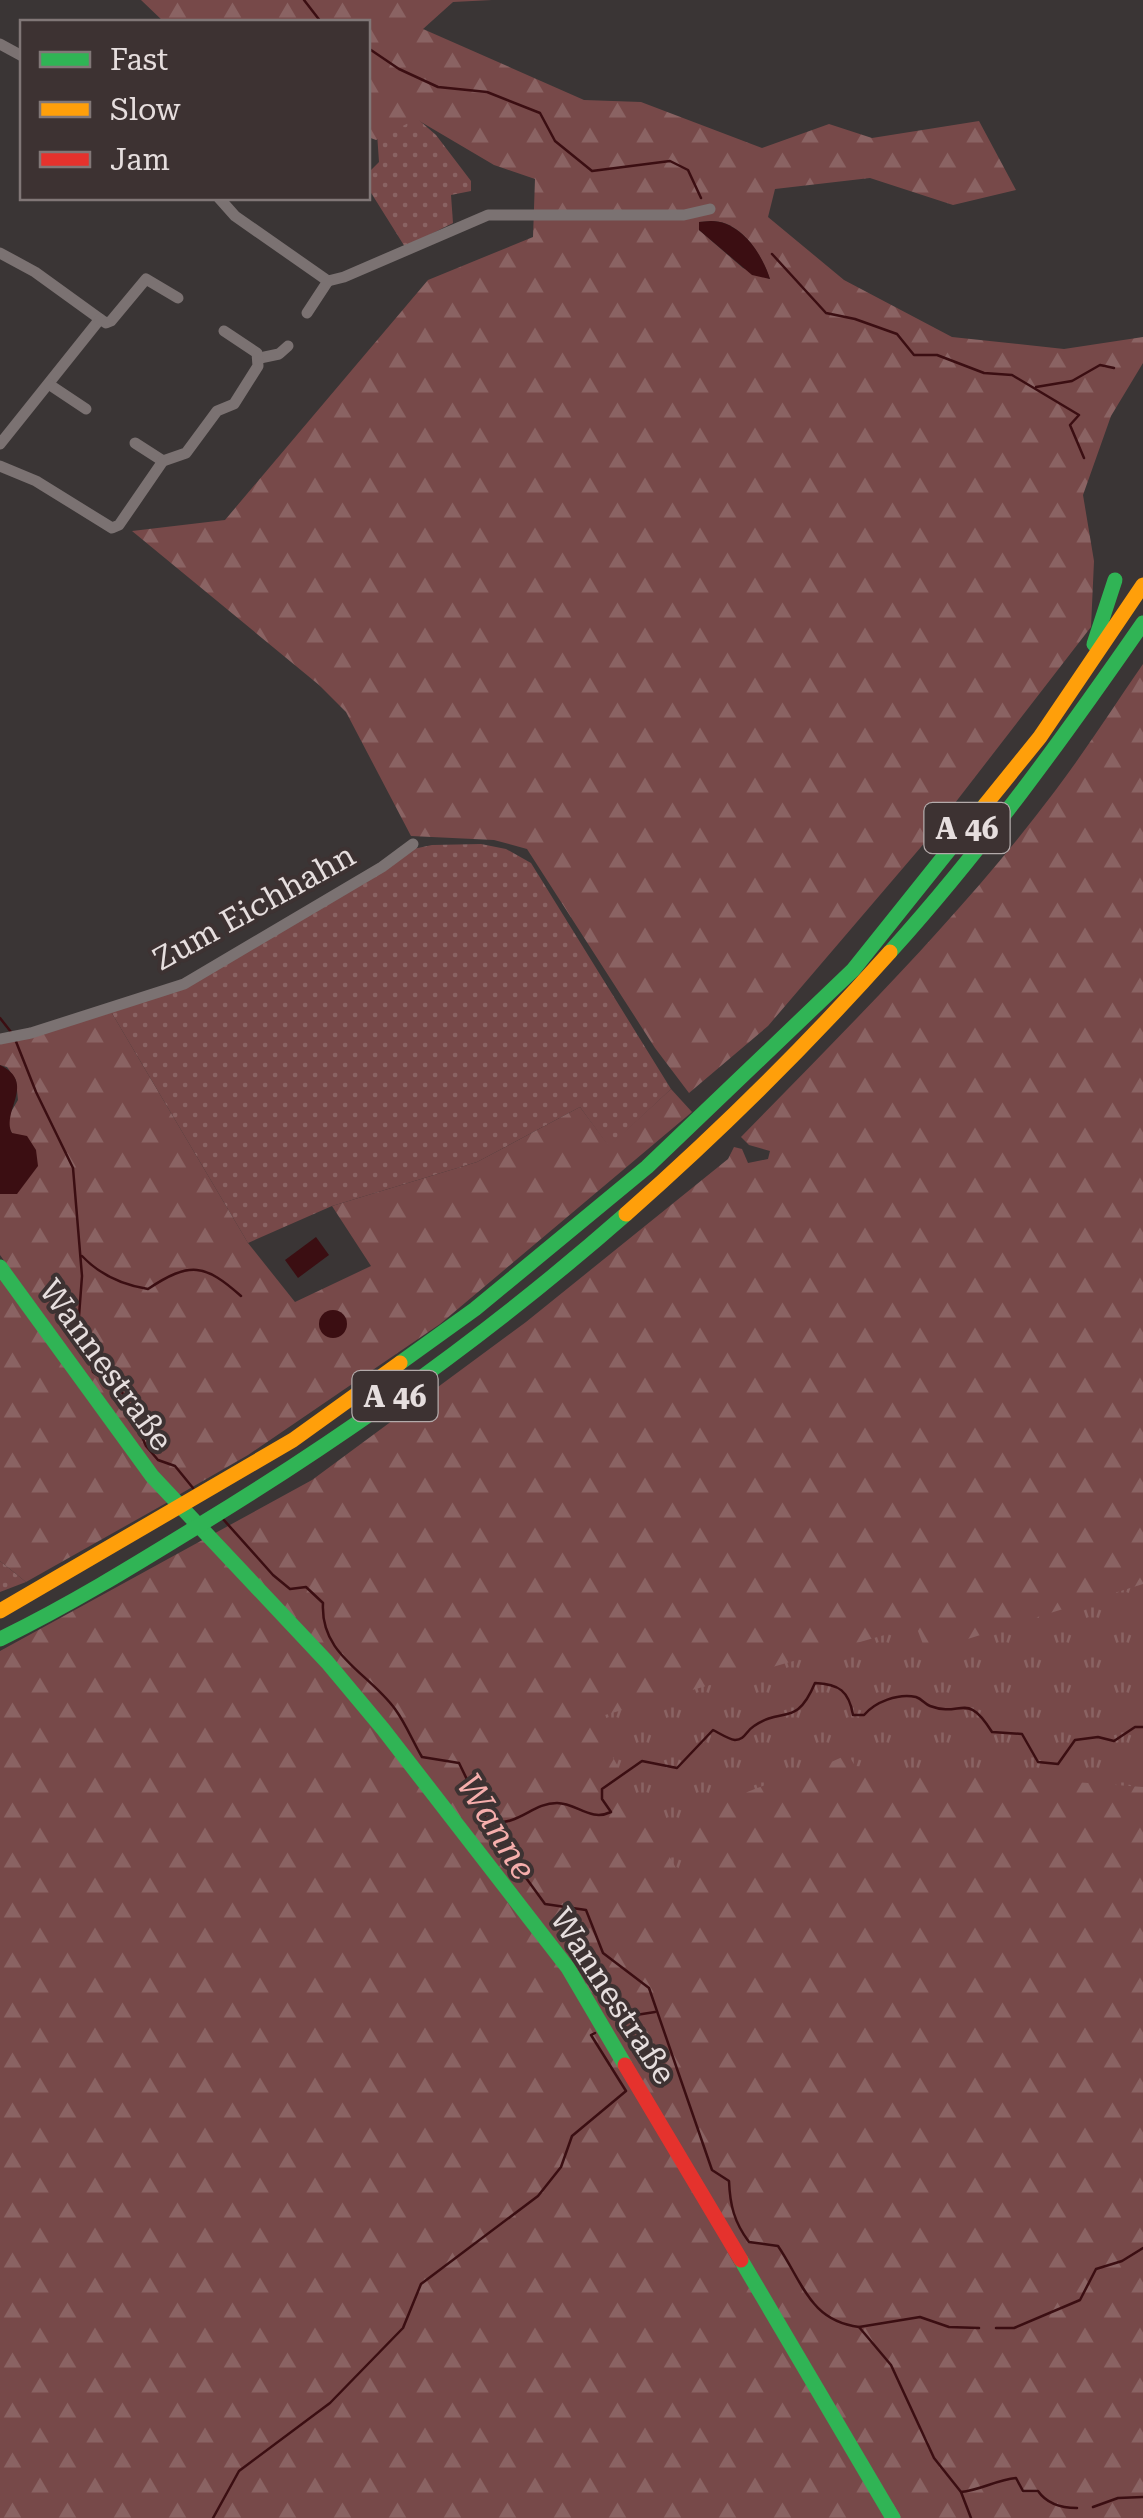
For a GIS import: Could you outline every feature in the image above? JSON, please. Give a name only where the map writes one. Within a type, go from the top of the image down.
[{"type":"main road","points":[[1040,738],[1098,636],[1115,580]]},
{"type":"main road","name":"A 46","points":[[3,1609],[293,1440],[475,1309],[647,1167],[853,970],[1040,738],[1143,585]]},
{"type":"main road","name":"A 46","points":[[0,1639],[222,1514],[308,1459],[492,1326],[668,1178],[868,981],[960,875],[1143,623]]},
{"type":"main road","name":"Wannestraße","points":[[0,1268],[152,1476],[327,1662],[384,1729],[568,1968],[893,2518]]},
{"type":"street","points":[[221,200],[235,216],[328,281]]},
{"type":"street","points":[[308,313],[328,281],[488,215],[684,215],[710,209]]},
{"type":"street","points":[[0,253],[35,272],[106,322],[146,279],[178,298]]},
{"type":"street","points":[[0,444],[60,374],[100,319]]},
{"type":"street","points":[[0,466],[36,481],[112,528],[123,522],[164,461],[186,453],[217,411],[234,404],[258,366],[257,352],[224,331]]},
{"type":"street","points":[[260,358],[280,354],[288,346]]},
{"type":"street","points":[[50,386],[86,410]]},
{"type":"street","points":[[135,444],[164,461]]},
{"type":"street","name":"Zum Eichhahn","points":[[3,1039],[184,984],[382,867],[412,844]]},
{"type":"green space","points":[[141,0],[492,0],[453,2],[423,29],[584,100],[641,102],[762,148],[829,124],[872,138],[979,121],[1016,190],[953,205],[870,178],[775,189],[768,217],[844,280],[952,337],[1064,349],[1143,337],[1143,363],[1111,416],[1083,495],[1094,561],[1091,627],[921,847],[768,1026],[689,1093],[655,1048],[527,849],[494,840],[411,836],[346,712],[319,685],[132,531],[225,520],[428,280],[533,237],[535,179],[494,165],[416,119],[376,140],[370,138],[370,20],[162,20]],"holes":[[[699,222],[732,226],[748,240],[770,279],[743,268],[699,230]]]},
{"type":"green space","points":[[412,114],[436,135],[471,181],[471,191],[451,195],[453,223],[405,247],[370,191],[370,171],[379,162],[377,133]]},
{"type":"green space","points":[[1143,664],[1143,2518],[0,2518],[0,1651],[312,1480],[526,1322],[728,1159],[734,1147],[742,1149],[748,1163],[768,1159],[770,1151],[749,1145],[741,1137],[904,969],[982,882],[1066,775]]},
{"type":"green space","points":[[481,844],[506,849],[531,863],[671,1089],[609,1147],[580,1107],[477,1162],[332,1206],[248,1243],[110,1010],[186,986],[413,849]]},
{"type":"green space","points":[[110,1010],[248,1243],[295,1302],[371,1266],[332,1206],[477,1162],[580,1107],[609,1146],[671,1089],[692,1112],[440,1324],[248,1455],[175,1497],[0,1255],[0,1194],[17,1194],[8,1117],[18,1100],[16,1080],[7,1067],[0,1065],[0,1043]]},
{"type":"green space","points":[[0,1275],[168,1502],[26,1582],[0,1561]]},
{"type":"green space","points":[[0,1561],[26,1582],[0,1592]]},
{"type":"green space","points":[[1143,1584],[1143,1787],[855,1766],[848,1754],[731,1799],[707,1815],[691,1835],[685,1862],[692,1896],[591,1719],[916,1626],[926,1652]]},
{"type":"shaded area","points":[[711,221],[740,232],[761,259],[770,279],[752,275],[699,230],[699,222]]},
{"type":"shaded area","points":[[0,1065],[16,1080],[12,1133],[27,1136],[36,1150],[38,1166],[17,1194],[0,1194]]},
{"type":"shaded area","points":[[316,1237],[329,1255],[298,1278],[285,1260]]},
{"type":"shaded area","points":[[333,1310],[343,1314],[347,1324],[343,1334],[333,1338],[323,1334],[319,1324],[323,1314]]},
{"type":"waterway","points":[[304,0],[319,20]]},
{"type":"waterway","points":[[370,49],[399,69],[438,87],[487,92],[540,113],[555,141],[592,171],[670,161],[688,170],[701,198]]},
{"type":"waterway","points":[[772,254],[826,313],[897,334],[914,355],[937,355],[984,373],[1012,375],[1079,415],[1070,425],[1084,458]]},
{"type":"waterway","points":[[1036,387],[1072,381],[1100,365],[1114,368]]},
{"type":"waterway","name":"Wanne","points":[[0,1018],[11,1032]]},
{"type":"waterway","name":"Wanne","points":[[15,1039],[73,1168],[82,1276],[79,1316],[93,1372],[122,1392],[146,1446],[158,1460],[175,1466],[193,1488]]},
{"type":"waterway","points":[[82,1256],[104,1273],[139,1287],[148,1289],[175,1274],[197,1270],[217,1277],[241,1296]]},
{"type":"waterway","name":"Wanne","points":[[223,1519],[273,1575],[290,1589],[306,1587],[323,1603],[324,1621],[337,1650],[395,1709],[422,1757],[459,1763],[492,1831],[545,1904],[586,1910],[603,1953],[649,1988],[712,2170],[729,2181],[734,2213],[744,2235],[749,2242],[778,2246],[818,2308],[829,2317],[859,2327],[891,2365],[934,2458],[961,2492],[971,2518]]},
{"type":"waterway","points":[[487,1822],[508,1821],[557,1803],[590,1814],[611,1812],[602,1799],[602,1789],[642,1761],[677,1768],[713,1730],[741,1739],[764,1720],[802,1706],[815,1683],[842,1690],[853,1715],[864,1715],[881,1703],[902,1696],[916,1697],[941,1709],[969,1708],[992,1732],[1022,1734],[1038,1762],[1058,1764],[1075,1740],[1098,1737],[1114,1741],[1135,1727],[1143,1727]]},
{"type":"waterway","points":[[617,2018],[655,2012]]},
{"type":"waterway","points":[[213,2518],[239,2471],[330,2403],[403,2328],[421,2284],[538,2196],[561,2167],[572,2136],[626,2091],[591,2035],[595,2033]]},
{"type":"waterway","points":[[996,2328],[1014,2328],[1080,2300],[1096,2269],[1122,2261],[1143,2248]]},
{"type":"waterway","points":[[859,2327],[920,2317],[949,2327],[979,2328]]},
{"type":"waterway","points":[[961,2492],[1016,2478],[1023,2491],[1038,2491],[1055,2504],[1077,2508]]},
{"type":"waterway","points":[[1093,2507],[1118,2498],[1143,2497]]},
{"type":"traffic: fast","points":[[1094,644],[1115,580]]},
{"type":"traffic: fast","points":[[890,952],[1022,792],[1143,623]]},
{"type":"traffic: fast","points":[[400,1363],[475,1309],[647,1167],[853,970],[985,805]]},
{"type":"traffic: fast","points":[[0,1639],[149,1556],[365,1418],[472,1340],[626,1214]]},
{"type":"traffic: fast","points":[[0,1267],[152,1476],[327,1662],[383,1729],[568,1968],[625,2065]]},
{"type":"traffic: fast","points":[[741,2260],[893,2518]]},
{"type":"traffic: slow","points":[[985,805],[1040,737],[1143,585]]},
{"type":"traffic: slow","points":[[626,1214],[762,1087],[890,952]]},
{"type":"traffic: slow","points":[[0,1611],[293,1440],[400,1363]]},
{"type":"traffic: jam","points":[[625,2065],[741,2260]]}]
